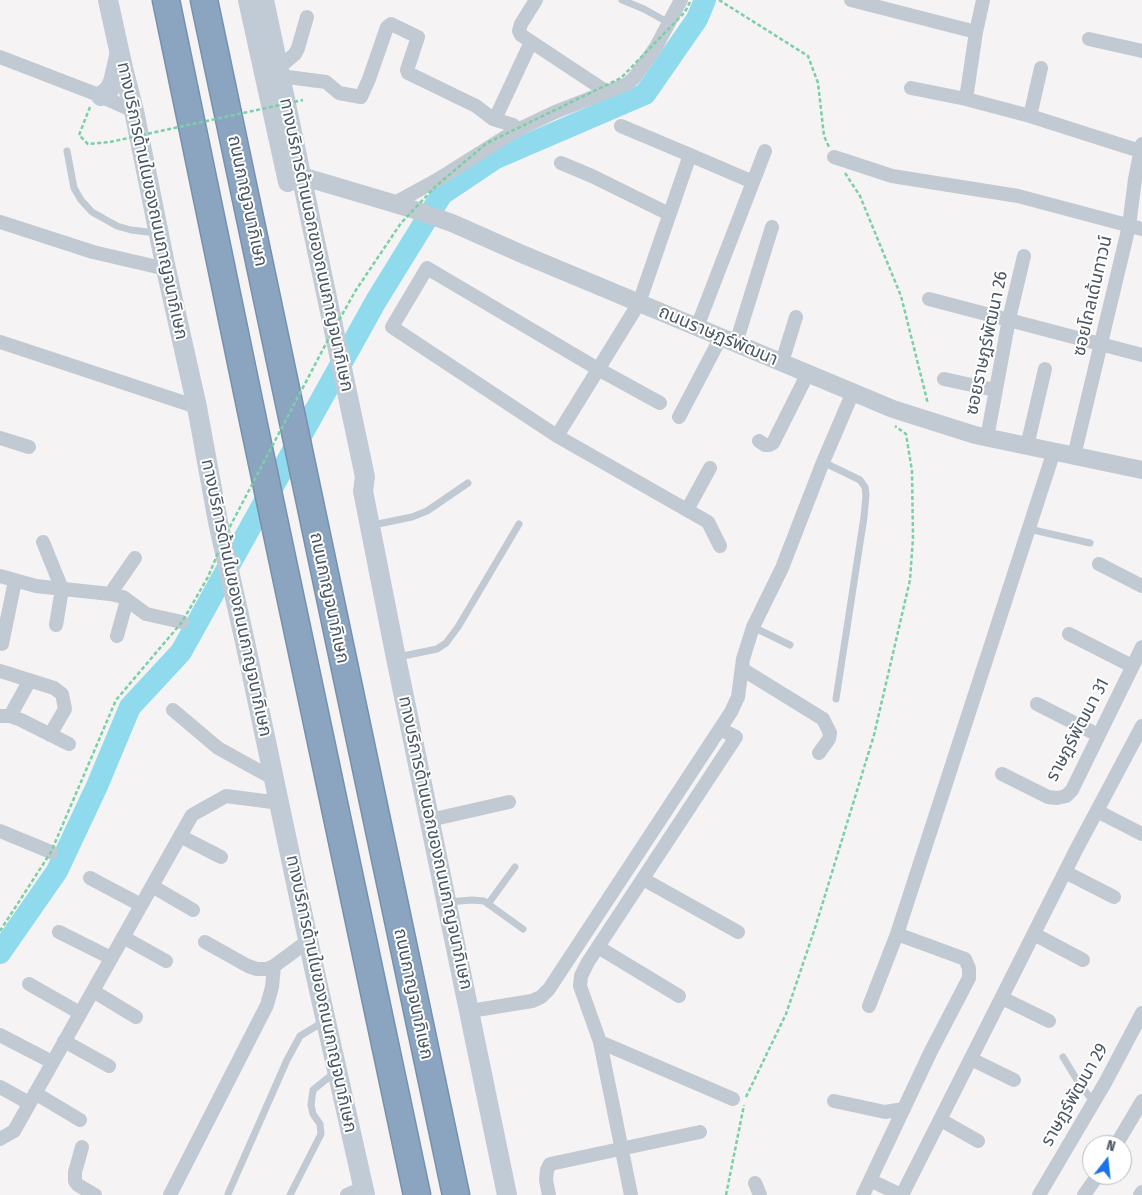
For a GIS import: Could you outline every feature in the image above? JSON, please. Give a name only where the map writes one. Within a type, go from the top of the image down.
[{"type":"highway","points":[[166,0],[417,1195]]},
{"type":"highway","name":"ถนนกาญจนาภิเษก","points":[[204,0],[456,1195]]},
{"type":"main road","name":"ทางบริการด้านในของถนนกาญจนาภิเษก","points":[[108,0],[119,54],[134,111],[166,269],[197,407],[218,522],[246,642],[337,1071],[358,1193]]},
{"type":"main road","points":[[121,0],[136,69],[134,111]]},
{"type":"main road","points":[[248,0],[321,304]]},
{"type":"main road","name":"ทางบริการด้านนอกของถนนกาญจนาภิเษก","points":[[264,0],[301,176],[321,304],[349,435],[353,479],[363,491],[507,1195]]},
{"type":"main road","points":[[98,95],[109,90],[113,82],[119,54]]},
{"type":"street","points":[[536,0],[521,24],[519,31],[521,35],[606,92]]},
{"type":"street","points":[[401,206],[437,180],[517,130],[555,112],[626,84],[634,78],[656,47],[681,0]]},
{"type":"street","points":[[851,0],[976,32]]},
{"type":"street","points":[[966,99],[983,0]]},
{"type":"street","points":[[307,17],[295,54],[279,72],[326,82],[339,93],[360,97],[369,79],[387,27],[391,24],[418,37],[407,70],[408,73],[476,106],[495,120],[513,125],[517,130]]},
{"type":"street","points":[[1089,39],[1142,51]]},
{"type":"street","points":[[495,120],[531,42]]},
{"type":"street","points":[[0,57],[134,111]]},
{"type":"street","points":[[1030,116],[1041,68]]},
{"type":"street","points":[[911,88],[966,99],[1141,148]]},
{"type":"street","points":[[621,126],[753,182]]},
{"type":"street","name":"ซอยโกลเด้นทาวน์","points":[[1074,456],[1101,344],[1135,227],[1141,148]]},
{"type":"street","points":[[697,327],[765,151]]},
{"type":"street","points":[[557,436],[639,303],[690,155]]},
{"type":"street","points":[[834,157],[892,176],[1018,196],[1135,227]]},
{"type":"street","points":[[561,163],[669,214]]},
{"type":"street","name":"ถนนราษฏร์พัฒนา","points":[[301,176],[452,223],[893,409],[987,438],[1142,470]]},
{"type":"street","points":[[0,222],[92,252],[166,269]]},
{"type":"street","points":[[679,417],[728,340],[772,227]]},
{"type":"street","name":"ซอยราษฎร์พัฒนา 26","points":[[987,438],[1009,319],[1024,256]]},
{"type":"street","points":[[660,403],[598,369],[427,268],[392,327],[557,436],[708,522],[720,546]]},
{"type":"street","points":[[929,299],[1142,355]]},
{"type":"street","points":[[782,362],[796,317]]},
{"type":"street","points":[[0,342],[197,407]]},
{"type":"street","points":[[1027,446],[1045,369]]},
{"type":"street","points":[[759,442],[769,445],[773,443],[808,373]]},
{"type":"street","points":[[944,379],[995,390]]},
{"type":"street","points":[[470,1011],[532,1001],[541,997],[549,988],[731,712],[738,697],[743,659],[753,627],[782,568],[823,462],[853,392]]},
{"type":"street","points":[[0,438],[29,447]]},
{"type":"street","points":[[870,1006],[898,934],[1054,451]]},
{"type":"street","points":[[687,510],[710,468]]},
{"type":"street","points":[[43,542],[62,589],[56,625]]},
{"type":"street","points":[[110,594],[135,558]]},
{"type":"street","points":[[1099,564],[1142,586]]},
{"type":"street","points":[[0,576],[36,586],[110,594],[127,600],[146,614],[182,622]]},
{"type":"street","points":[[2,644],[14,581]]},
{"type":"street","points":[[117,636],[127,600]]},
{"type":"street","points":[[1069,634],[1132,666]]},
{"type":"street","name":"ราษฎร์พัฒนา 31","points":[[1002,774],[1048,797],[1066,796],[1072,790],[1142,647]]},
{"type":"street","points":[[742,669],[823,719],[830,733],[829,739],[819,753]]},
{"type":"street","points":[[0,671],[54,688],[62,694],[65,709],[50,734]]},
{"type":"street","points":[[30,680],[5,716],[21,720],[69,744]]},
{"type":"street","points":[[1037,704],[1098,735]]},
{"type":"street","points":[[174,710],[218,748],[274,779]]},
{"type":"street","points":[[878,1184],[902,1195],[1097,810],[1137,748],[1142,726]]},
{"type":"street","points":[[631,1195],[600,1042],[580,986],[581,976],[598,947],[736,737],[720,729]]},
{"type":"street","points":[[0,1140],[14,1131],[192,815],[226,796],[280,803]]},
{"type":"street","points":[[430,820],[509,802]]},
{"type":"street","points":[[1097,810],[1142,834]]},
{"type":"street","points":[[0,831],[51,852]]},
{"type":"street","points":[[180,836],[221,857]]},
{"type":"street","points":[[1065,872],[1114,897]]},
{"type":"street","points":[[90,878],[141,905]]},
{"type":"street","points":[[643,879],[738,932]]},
{"type":"street","points":[[152,886],[193,910]]},
{"type":"street","points":[[58,932],[111,958]]},
{"type":"street","points":[[863,1195],[931,1051],[969,978],[969,968],[965,960],[898,934]]},
{"type":"street","points":[[1034,934],[1083,960]]},
{"type":"street","points":[[123,937],[166,961]]},
{"type":"street","points":[[204,942],[257,970],[274,966],[308,941]]},
{"type":"street","points":[[598,947],[679,996]]},
{"type":"street","points":[[170,1195],[267,1005],[272,987],[274,966]]},
{"type":"street","points":[[29,984],[80,1013]]},
{"type":"street","points":[[93,991],[136,1017]]},
{"type":"street","points":[[1002,998],[1049,1021]]},
{"type":"street","name":"ราษฎร์พัฒนา 29","points":[[1039,1195],[1094,1102],[1142,1013]]},
{"type":"street","points":[[0,1035],[52,1062]]},
{"type":"street","points":[[64,1041],[109,1066]]},
{"type":"street","points":[[600,1042],[734,1099]]},
{"type":"street","points":[[971,1059],[1014,1080]]},
{"type":"street","points":[[0,1087],[32,1098],[80,1120]]},
{"type":"street","points":[[834,1101],[885,1112],[904,1108]]},
{"type":"street","points":[[1122,1135],[1142,1101]]},
{"type":"street","points":[[940,1120],[978,1141]]},
{"type":"street","points":[[549,1195],[546,1180],[550,1164],[700,1132]]},
{"type":"street","points":[[82,1147],[75,1172],[75,1181],[78,1185],[95,1195]]},
{"type":"lane","points":[[622,0],[644,9],[669,23]]},
{"type":"lane","points":[[67,151],[74,188],[81,200],[92,212],[116,226],[131,230],[159,233]]},
{"type":"lane","points":[[823,462],[860,480],[865,487],[866,495],[836,699]]},
{"type":"lane","points":[[370,526],[412,517],[427,511],[468,483]]},
{"type":"lane","points":[[396,658],[431,651],[446,643],[458,627],[519,524]]},
{"type":"lane","points":[[1029,529],[1090,543]]},
{"type":"lane","points":[[753,627],[790,646]]},
{"type":"lane","points":[[488,904],[516,867]]},
{"type":"lane","points":[[447,902],[484,901],[523,929]]},
{"type":"lane","points":[[228,1194],[287,1060],[300,1036],[326,1020]]},
{"type":"lane","points":[[1063,1057],[1080,1085],[1094,1102]]},
{"type":"lane","points":[[290,1195],[321,1134],[320,1124],[311,1105],[313,1090],[337,1071]]},
{"type":"path","points":[[0,931],[51,852],[116,700],[182,622],[208,577],[225,536],[330,336],[356,290],[401,223],[436,186],[487,143],[621,78],[685,12],[691,0]]},
{"type":"path","points":[[719,0],[808,56],[818,83],[824,136],[834,157],[860,196],[901,296],[928,407]]},
{"type":"path","points":[[98,95],[79,135],[88,144],[110,142],[302,100]]},
{"type":"path","points":[[726,1195],[746,1095],[786,1014],[815,928],[871,744],[910,580],[913,538],[912,471],[906,434],[895,426]]},
{"type":"waterway","points":[[0,953],[57,871],[97,786],[130,707],[181,652],[376,301],[442,194],[494,159],[645,94],[697,19],[705,0]]}]
